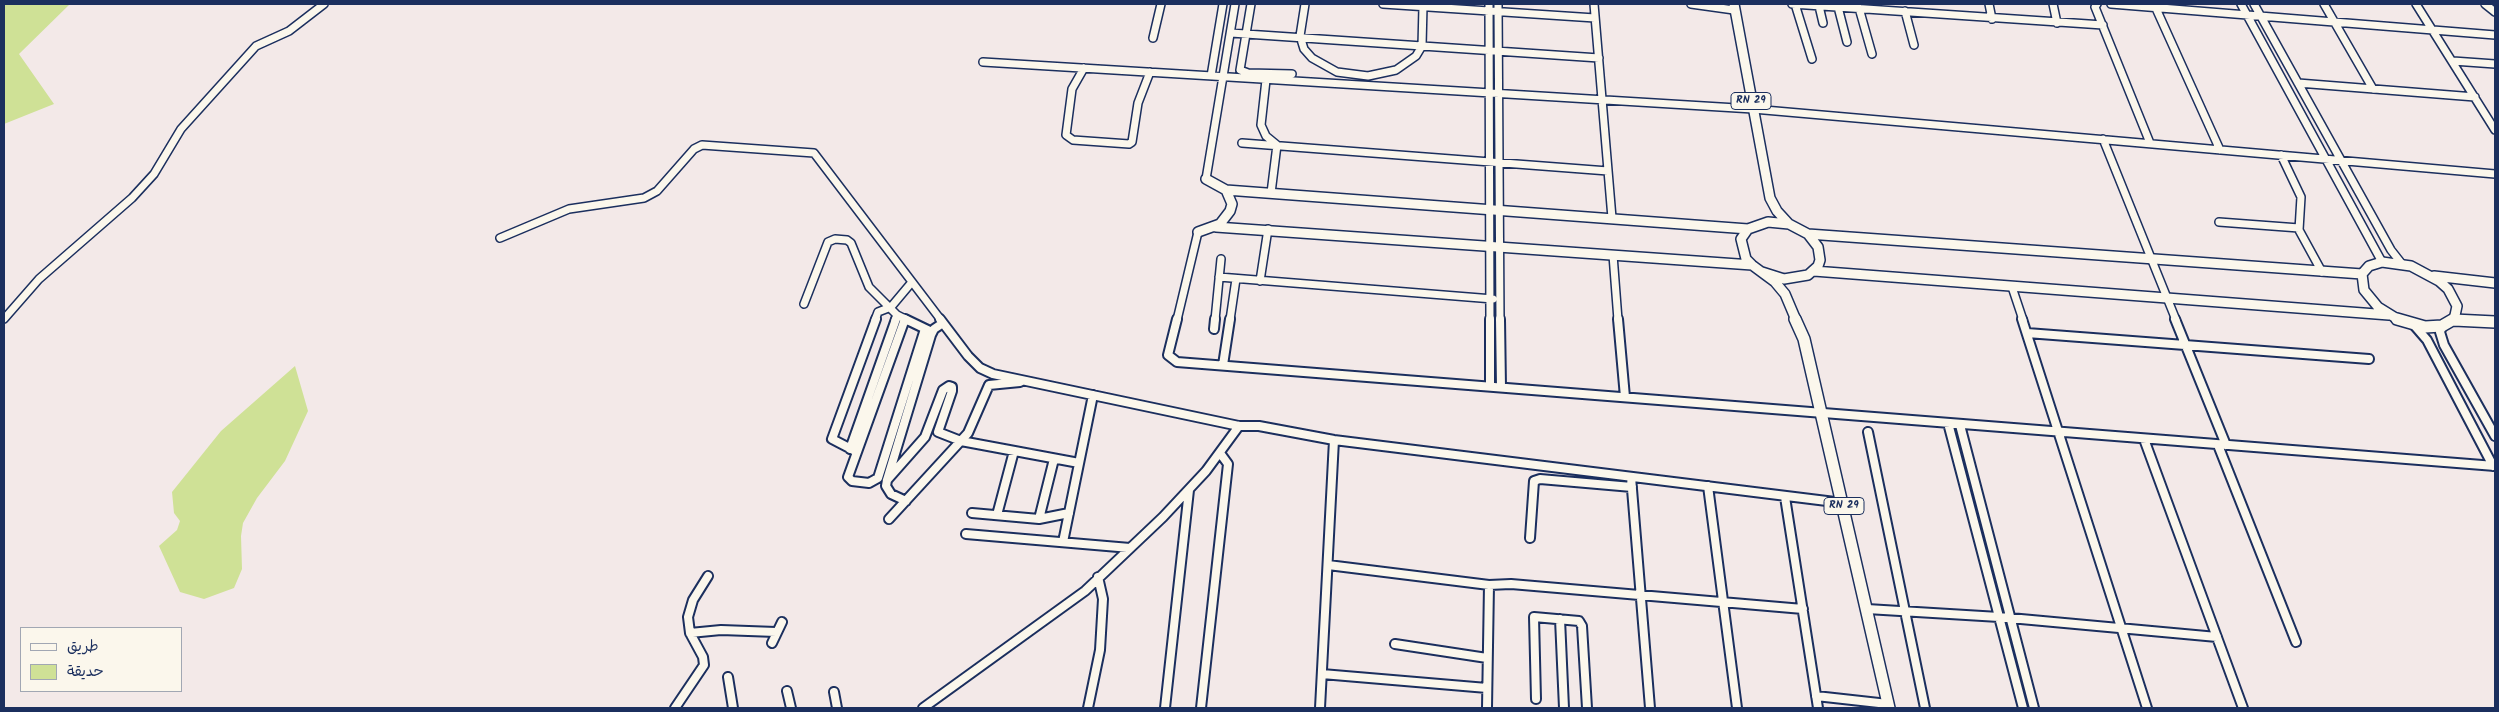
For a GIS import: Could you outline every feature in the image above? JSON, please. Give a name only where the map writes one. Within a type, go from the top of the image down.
[{"type":"main road","name":"RN 29","points":[[1734,7],[1770,198],[1777,211],[1789,224],[1808,234]]},
{"type":"main road","points":[[1206,179],[1226,190],[1748,228]]},
{"type":"main road","points":[[1198,232],[1216,226],[1226,218],[1232,204],[1226,190]]},
{"type":"main road","points":[[1759,223],[1768,215],[1770,198]]},
{"type":"main road","name":"RN 29","points":[[1789,224],[1768,222],[1759,223],[1748,228],[1741,239],[1742,252],[1752,265],[1780,288],[1792,306],[1806,344],[1888,706]]},
{"type":"main road","points":[[1216,226],[1752,265]]},
{"type":"main road","points":[[1808,234],[2362,274]]},
{"type":"main road","points":[[1792,306],[1793,289],[1818,266],[1820,253],[1808,234]]},
{"type":"main road","points":[[2389,315],[2369,298],[2364,290],[2362,274],[2369,266],[2382,262],[2402,264],[2429,274],[2455,280],[2495,283]]},
{"type":"main road","name":"RN 29","points":[[1762,272],[1784,279],[1810,274]]},
{"type":"main road","points":[[1810,274],[2012,286],[2389,315],[2414,325],[2442,326],[2454,320],[2495,322]]},
{"type":"main road","points":[[2429,274],[2448,289],[2454,298],[2458,306],[2454,320]]},
{"type":"street","points":[[4,319],[39,279],[132,198],[154,174],[181,129],[256,46],[289,31],[310,17],[324,4]]},
{"type":"street","points":[[1153,38],[1161,4]]},
{"type":"street","points":[[1210,76],[1223,4]]},
{"type":"street","points":[[1206,179],[1235,4]]},
{"type":"street","points":[[1251,4],[1240,70],[1242,72],[1292,74]]},
{"type":"street","points":[[1305,4],[1301,38],[1304,49],[1312,58],[1325,67],[1353,76],[1382,75],[1396,70],[1416,56],[1422,46],[1424,6]]},
{"type":"street","points":[[1383,4],[1490,7],[1498,12],[1595,18]]},
{"type":"street","points":[[1490,386],[1489,245],[1499,164],[1498,4]]},
{"type":"street","points":[[1594,4],[1612,218]]},
{"type":"street","points":[[1691,4],[1734,7]]},
{"type":"street","points":[[1712,4],[1734,7]]},
{"type":"street","points":[[1812,59],[1794,4],[1859,8],[1872,6],[1992,19],[2103,26]]},
{"type":"street","points":[[1931,4],[1933,13]]},
{"type":"street","points":[[1989,4],[1992,19]]},
{"type":"street","points":[[2053,4],[2057,24]]},
{"type":"street","points":[[2097,4],[2094,7],[2150,143]]},
{"type":"street","points":[[2110,4],[2155,6],[2495,35]]},
{"type":"street","points":[[2241,4],[2382,262]]},
{"type":"street","points":[[2254,4],[2394,254],[2402,264]]},
{"type":"street","points":[[2324,4],[2373,89]]},
{"type":"street","points":[[2416,4],[2495,130]]},
{"type":"street","points":[[2485,4],[2495,12]]},
{"type":"street","points":[[1819,6],[1823,23]]},
{"type":"street","points":[[2155,6],[2220,150]]},
{"type":"street","points":[[1490,7],[1489,162],[1500,246],[1501,387]]},
{"type":"street","points":[[1838,7],[1847,42]]},
{"type":"street","points":[[1859,8],[1872,54]]},
{"type":"street","points":[[1905,11],[1914,45]]},
{"type":"street","points":[[1231,33],[1599,58]]},
{"type":"street","points":[[2453,61],[2495,64]]},
{"type":"street","points":[[983,62],[1753,109],[2495,174]]},
{"type":"street","points":[[1084,68],[1072,89],[1066,136],[1073,140],[1129,144],[1132,142],[1138,103],[1150,72]]},
{"type":"street","points":[[1266,80],[1260,124],[1266,136],[1277,145]]},
{"type":"street","points":[[2298,83],[2475,97]]},
{"type":"street","points":[[2103,139],[2186,345],[2296,642]]},
{"type":"street","points":[[1242,143],[1608,171]]},
{"type":"street","points":[[500,238],[569,209],[644,198],[657,191],[694,149],[702,145],[711,144],[814,153],[968,356],[980,368],[993,374],[1239,426],[1259,426],[1334,440],[1843,503]]},
{"type":"street","points":[[1271,193],[1277,145]]},
{"type":"street","points":[[2281,155],[2300,198],[2302,208],[2298,228],[2322,272]]},
{"type":"street","points":[[2219,222],[2298,228]]},
{"type":"street","points":[[1260,280],[1268,229]]},
{"type":"street","points":[[1198,232],[1168,355],[1177,362],[2494,466]]},
{"type":"street","points":[[804,304],[828,242],[836,239],[851,243],[868,287],[891,307],[897,315],[929,331]]},
{"type":"street","points":[[1613,255],[1625,397]]},
{"type":"street","points":[[1214,329],[1221,259]]},
{"type":"street","points":[[1219,277],[1500,300]]},
{"type":"street","points":[[1223,365],[1236,279]]},
{"type":"street","points":[[854,450],[832,439],[878,312],[891,307],[912,282]]},
{"type":"street","points":[[2012,286],[2147,708]]},
{"type":"street","points":[[897,315],[854,450],[848,476],[850,479],[869,483],[876,480],[929,331],[943,323]]},
{"type":"street","points":[[854,450],[905,319]]},
{"type":"street","points":[[2414,325],[2427,340],[2494,466]]},
{"type":"street","points":[[2442,326],[2440,332],[2444,345],[2491,422],[2495,436]]},
{"type":"street","points":[[906,501],[890,494],[886,486],[929,331]]},
{"type":"street","points":[[2027,333],[2369,359]]},
{"type":"street","points":[[889,519],[961,441],[973,425],[989,385],[1027,381]]},
{"type":"street","points":[[887,480],[927,433],[946,387],[952,387],[952,391],[937,430],[961,441],[1079,463]]},
{"type":"street","points":[[1063,542],[1093,395]]},
{"type":"street","points":[[1948,424],[2023,708]]},
{"type":"street","points":[[1960,425],[2034,708]]},
{"type":"street","points":[[923,708],[1070,602],[1130,548],[1189,490],[1220,453],[1239,426]]},
{"type":"street","points":[[1868,432],[1925,708]]},
{"type":"street","points":[[2144,439],[2243,708]]},
{"type":"street","points":[[1320,708],[1334,440]]},
{"type":"street","points":[[997,515],[1014,451]]},
{"type":"street","points":[[1201,708],[1228,464],[1220,453]]},
{"type":"street","points":[[1039,519],[1054,459]]},
{"type":"street","points":[[1631,477],[1650,708]]},
{"type":"street","points":[[1530,538],[1532,488],[1534,481],[1540,479],[1632,487]]},
{"type":"street","points":[[1708,486],[1737,708]]},
{"type":"street","points":[[1165,708],[1189,490]]},
{"type":"street","points":[[1785,497],[1818,708]]},
{"type":"street","points":[[1966,498],[1978,499]]},
{"type":"street","points":[[972,513],[1039,519],[1069,512]]},
{"type":"street","points":[[966,534],[1130,548]]},
{"type":"street","points":[[1328,565],[1489,585],[1511,584],[1803,609]]},
{"type":"street","points":[[678,707],[704,665],[703,657],[690,632],[688,618],[693,600],[708,576]]},
{"type":"street","points":[[1088,708],[1100,650],[1103,599],[1098,577]]},
{"type":"street","points":[[1487,708],[1489,585]]},
{"type":"street","points":[[1867,609],[1999,617],[2217,637]]},
{"type":"street","points":[[1536,699],[1533,620],[1538,617],[1578,621],[1582,626],[1587,708]]},
{"type":"street","points":[[1560,619],[1564,708]]},
{"type":"street","points":[[772,643],[782,622]]},
{"type":"street","points":[[690,632],[721,630],[776,632]]},
{"type":"street","points":[[1395,644],[1487,658]]},
{"type":"street","points":[[1322,674],[1487,688]]},
{"type":"street","points":[[728,677],[733,708]]},
{"type":"street","points":[[788,691],[791,708]]},
{"type":"street","points":[[834,692],[837,708]]},
{"type":"street","points":[[1816,696],[1888,706]]},
{"type":"green space","points":[[4,4],[70,4],[19,54],[54,104],[4,124]]},
{"type":"green space","points":[[295,366],[308,411],[285,461],[257,498],[243,523],[241,536],[242,569],[234,588],[204,599],[180,592],[159,546],[177,530],[180,521],[174,513],[172,492],[221,431]]}]
